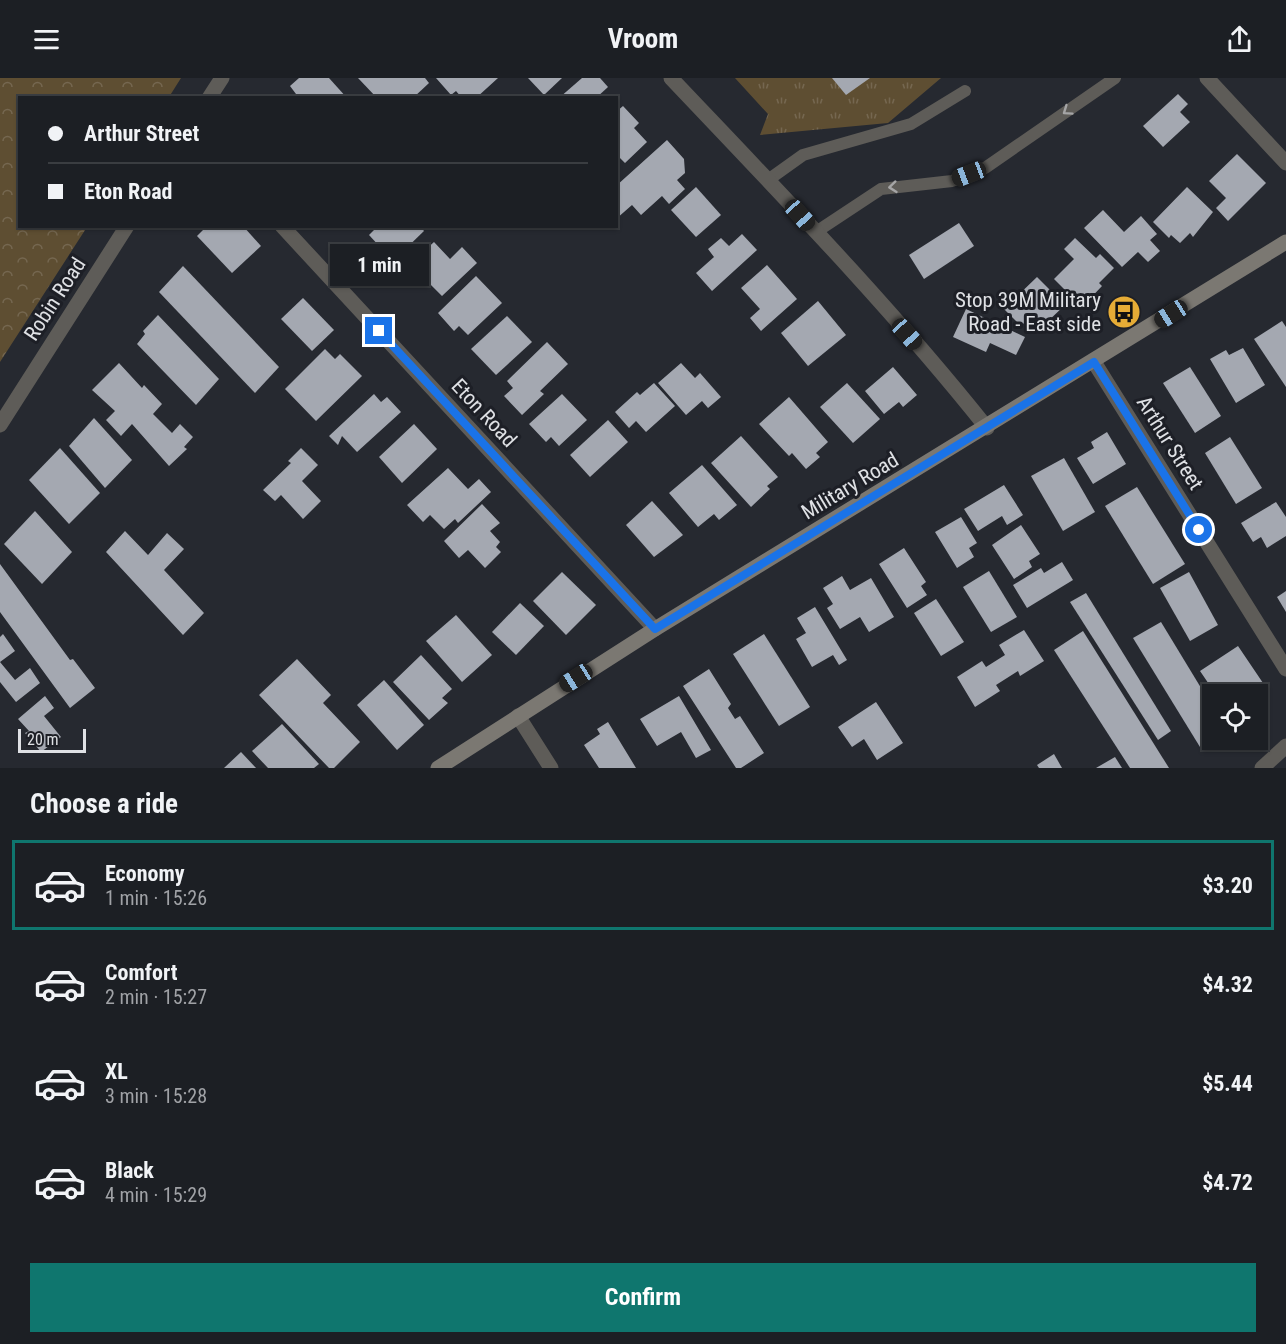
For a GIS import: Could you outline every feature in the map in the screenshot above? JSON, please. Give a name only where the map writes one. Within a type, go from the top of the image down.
[{"type":"main road","name":"Military Road","points":[[438,768],[655,629],[987,428],[1286,242]]},
{"type":"street","points":[[210,96],[222,78]]},
{"type":"street","points":[[671,78],[816,232],[952,384],[987,428]]},
{"type":"street","points":[[1208,78],[1286,163]]},
{"type":"street","name":"Robin Road","points":[[0,425],[126,228]]},
{"type":"street","name":"Eton Road","points":[[284,228],[655,629]]},
{"type":"street","name":"Arthur Street","points":[[1094,362],[1286,669]]},
{"type":"street","points":[[518,716],[551,768]]},
{"type":"street","points":[[1262,768],[1286,746]]},
{"type":"lane","points":[[816,232],[881,189],[952,181],[985,168],[1115,78]]},
{"type":"lane","points":[[768,180],[803,155],[911,124],[964,92]]},
{"type":"green space","points":[[0,78],[181,78],[170,96],[18,96],[18,228],[86,228],[0,362]]},
{"type":"green space","points":[[735,78],[941,78],[888,123],[760,135],[768,114]]},
{"type":"building","points":[[299,78],[329,78],[345,96],[298,96],[290,86]]},
{"type":"building","points":[[358,78],[425,78],[429,83],[415,96],[375,96]]},
{"type":"building","points":[[436,78],[498,78],[478,96],[460,96],[456,91],[451,95]]},
{"type":"building","points":[[528,78],[562,78],[544,95]]},
{"type":"building","points":[[582,78],[600,78],[608,87],[598,96],[561,96]]},
{"type":"building","points":[[832,78],[870,78],[846,95]]},
{"type":"building","points":[[1178,94],[1188,104],[1180,112],[1190,122],[1163,147],[1143,126]]},
{"type":"building","points":[[623,106],[639,123],[634,128],[647,142],[625,163],[618,156],[618,110]]},
{"type":"building","points":[[667,140],[684,159],[685,173],[677,180],[685,189],[669,204],[662,196],[641,215],[632,205],[618,217],[618,184]]},
{"type":"building","points":[[1237,154],[1266,183],[1228,221],[1216,208],[1226,198],[1209,181]]},
{"type":"building","points":[[696,187],[721,215],[696,237],[671,210]]},
{"type":"building","points":[[1187,187],[1213,212],[1193,237],[1190,233],[1180,243],[1171,235],[1169,238],[1153,222]]},
{"type":"building","points":[[1103,210],[1124,232],[1141,216],[1157,234],[1150,240],[1160,251],[1148,262],[1138,252],[1122,267],[1084,228]]},
{"type":"building","points":[[959,223],[974,246],[924,279],[909,255]]},
{"type":"building","points":[[205,228],[245,228],[261,246],[232,273],[197,236]]},
{"type":"building","points":[[376,228],[422,228],[424,231],[393,261],[369,235]]},
{"type":"building","points":[[742,234],[757,250],[712,291],[696,273],[714,257],[708,249],[721,238],[729,246]]},
{"type":"building","points":[[1075,238],[1096,258],[1100,254],[1114,268],[1099,283],[1102,286],[1082,307],[1054,279],[1074,259],[1064,249]]},
{"type":"building","points":[[434,242],[450,259],[462,247],[477,263],[442,296],[429,283],[425,287],[413,276],[401,288],[388,275],[415,248],[421,254]]},
{"type":"building","points":[[767,265],[797,299],[761,331],[750,318],[760,309],[741,288]]},
{"type":"building","points":[[183,266],[279,367],[255,393],[159,292]]},
{"type":"building","points":[[476,276],[502,303],[468,335],[459,326],[454,331],[438,313]]},
{"type":"building","points":[[1037,277],[1065,305],[1045,324],[1043,321],[1032,332],[1023,323],[1020,325],[1004,309]]},
{"type":"building","points":[[303,298],[334,330],[312,351],[281,319]]},
{"type":"building","points":[[818,301],[846,335],[808,366],[781,333]]},
{"type":"building","points":[[966,309],[1025,337],[1016,355],[990,343],[986,352],[953,337]]},
{"type":"building","points":[[158,315],[219,379],[196,405],[137,344],[145,334],[143,331]]},
{"type":"building","points":[[507,316],[532,342],[496,375],[471,349]]},
{"type":"building","points":[[1282,321],[1286,327],[1286,387],[1254,339]]},
{"type":"building","points":[[547,342],[568,364],[540,391],[544,394],[522,415],[504,396],[513,388],[507,381]]},
{"type":"building","points":[[1243,348],[1265,385],[1236,403],[1210,359],[1226,350],[1229,355]]},
{"type":"building","points":[[325,349],[335,359],[340,354],[362,376],[316,421],[285,389]]},
{"type":"building","points":[[119,363],[142,388],[144,385],[162,404],[153,414],[172,433],[180,424],[193,437],[184,447],[187,449],[169,466],[132,424],[121,436],[106,420],[115,411],[92,390]]},
{"type":"building","points":[[681,363],[695,378],[700,373],[721,397],[708,408],[702,401],[686,415],[658,383]]},
{"type":"building","points":[[893,367],[917,395],[903,407],[899,402],[884,414],[865,391]]},
{"type":"building","points":[[1190,367],[1221,416],[1195,433],[1163,383]]},
{"type":"building","points":[[654,383],[675,406],[646,432],[636,421],[629,428],[615,412],[637,392],[640,395]]},
{"type":"building","points":[[847,383],[880,419],[853,443],[820,407]]},
{"type":"building","points":[[374,394],[381,402],[387,397],[401,412],[357,452],[342,436],[338,445],[329,436]]},
{"type":"building","points":[[562,394],[587,420],[559,446],[551,437],[546,442],[529,424]]},
{"type":"building","points":[[789,397],[828,442],[816,453],[820,457],[806,469],[792,453],[789,456],[759,424]]},
{"type":"building","points":[[94,418],[132,460],[105,488],[69,446]]},
{"type":"building","points":[[608,420],[628,442],[590,477],[570,455]]},
{"type":"building","points":[[414,424],[437,449],[402,483],[379,457]]},
{"type":"building","points":[[1107,432],[1126,464],[1093,484],[1077,458],[1094,448],[1091,442]]},
{"type":"building","points":[[741,436],[778,477],[767,486],[770,489],[751,507],[711,463]]},
{"type":"building","points":[[1230,437],[1262,488],[1236,504],[1205,453]]},
{"type":"building","points":[[60,448],[100,493],[69,524],[29,480]]},
{"type":"building","points":[[301,448],[318,465],[302,481],[321,501],[303,519],[281,495],[275,501],[263,490],[291,463],[288,461]]},
{"type":"building","points":[[1064,458],[1095,512],[1063,531],[1031,476]]},
{"type":"building","points":[[702,465],[737,505],[719,520],[714,514],[698,527],[669,493]]},
{"type":"building","points":[[448,468],[468,489],[479,479],[491,492],[458,523],[455,519],[444,529],[430,515],[423,522],[407,505]]},
{"type":"building","points":[[1004,485],[1023,515],[1007,525],[1002,516],[978,531],[964,509]]},
{"type":"building","points":[[1137,487],[1185,564],[1153,584],[1105,506]]},
{"type":"building","points":[[652,501],[683,535],[654,557],[626,525]]},
{"type":"building","points":[[1276,502],[1286,517],[1286,536],[1267,548],[1261,537],[1253,542],[1241,523]]},
{"type":"building","points":[[482,504],[500,523],[490,531],[500,542],[496,547],[501,552],[485,568],[468,550],[459,558],[444,541]]},
{"type":"building","points":[[35,511],[72,552],[42,584],[4,544]]},
{"type":"building","points":[[961,517],[977,543],[969,548],[974,557],[957,568],[935,532]]},
{"type":"building","points":[[1021,525],[1040,554],[1029,561],[1032,567],[1014,579],[992,545]]},
{"type":"building","points":[[125,531],[148,555],[167,533],[184,549],[164,570],[204,613],[183,635],[106,552]]},
{"type":"building","points":[[904,548],[926,582],[921,586],[927,595],[907,608],[879,564]]},
{"type":"building","points":[[1062,562],[1073,580],[1027,608],[1013,585],[1041,568],[1044,573]]},
{"type":"building","points":[[0,564],[70,660],[73,659],[95,688],[70,708],[0,612]]},
{"type":"building","points":[[989,571],[1017,617],[991,632],[963,587]]},
{"type":"building","points":[[562,572],[596,605],[566,635],[533,601]]},
{"type":"building","points":[[1189,572],[1218,625],[1190,641],[1160,588]]},
{"type":"building","points":[[842,576],[850,590],[871,578],[894,617],[869,632],[860,617],[840,629],[827,608],[833,604],[823,588]]},
{"type":"building","points":[[1286,591],[1286,612],[1277,597]]},
{"type":"building","points":[[1086,593],[1171,731],[1158,740],[1070,602]]},
{"type":"building","points":[[936,599],[964,642],[941,656],[914,613]]},
{"type":"building","points":[[520,603],[544,626],[516,655],[492,632]]},
{"type":"building","points":[[815,607],[847,660],[839,665],[833,655],[812,667],[796,639],[806,633],[797,618]]},
{"type":"building","points":[[456,615],[492,655],[462,682],[426,641]]},
{"type":"building","points":[[1161,622],[1202,690],[1202,746],[1200,747],[1133,638]]},
{"type":"building","points":[[1024,630],[1044,661],[1020,676],[1018,671],[996,685],[1000,691],[975,707],[957,677],[982,661],[986,667],[1005,655],[999,645]]},
{"type":"building","points":[[1083,631],[1169,768],[1130,768],[1054,650]]},
{"type":"building","points":[[3,634],[15,651],[0,662],[0,637]]},
{"type":"building","points":[[764,634],[810,707],[779,726],[733,654]]},
{"type":"building","points":[[1238,646],[1263,683],[1209,684],[1200,671]]},
{"type":"building","points":[[421,655],[452,689],[442,698],[448,703],[429,720],[393,682]]},
{"type":"building","points":[[297,659],[331,695],[323,703],[360,742],[334,768],[329,768],[259,695]]},
{"type":"building","points":[[0,662],[15,680],[30,668],[40,683],[16,702],[0,682]]},
{"type":"building","points":[[709,669],[731,704],[728,708],[735,719],[740,716],[764,753],[741,768],[736,768],[683,686]]},
{"type":"building","points":[[384,680],[424,725],[397,750],[357,705]]},
{"type":"building","points":[[45,696],[54,708],[44,716],[61,737],[41,752],[25,733],[29,731],[18,719]]},
{"type":"building","points":[[679,696],[711,750],[696,758],[681,732],[657,746],[640,719]]},
{"type":"building","points":[[876,702],[903,743],[877,760],[864,739],[852,747],[838,727]]},
{"type":"building","points":[[608,722],[636,768],[599,768],[584,745],[600,734],[597,729]]},
{"type":"building","points":[[282,724],[319,764],[314,768],[268,768],[252,751]]},
{"type":"building","points":[[241,752],[256,768],[224,768]]},
{"type":"building","points":[[1054,754],[1062,768],[1039,768],[1037,765]]},
{"type":"building","points":[[1115,757],[1122,768],[1096,768]]},
{"type":"place","name":"Stop 39M Military Road - East side","points":[[1124,312]]},
{"type":"route","points":[[379,331],[655,629],[1094,362],[1199,530]]}]
